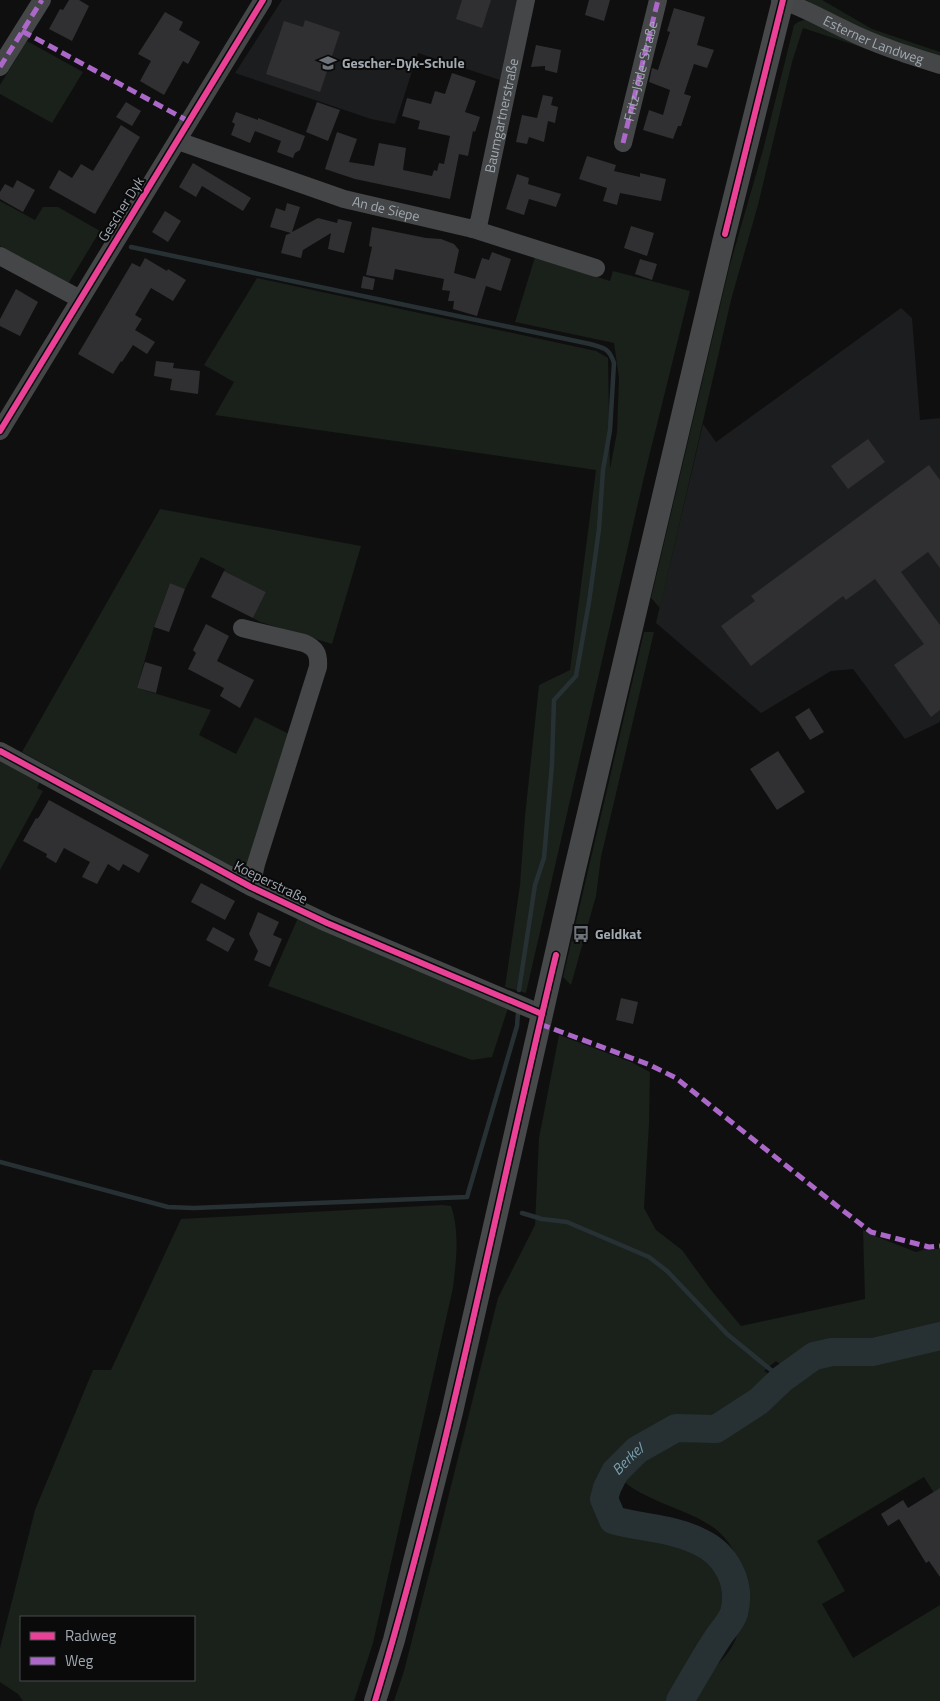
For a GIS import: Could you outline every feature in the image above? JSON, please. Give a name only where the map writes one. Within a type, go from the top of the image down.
[{"type":"main road","points":[[375,1701],[394,1640],[452,1412],[542,1014],[725,234],[782,0]]},
{"type":"street","points":[[0,67],[42,0]]},
{"type":"street","name":"Gescher Dyk","points":[[0,431],[263,0]]},
{"type":"street","name":"Baumgartnerstraße","points":[[473,229],[479,222],[526,0]]},
{"type":"street","name":"Fritz-Jöde-Straße","points":[[623,143],[658,0]]},
{"type":"street","name":"Esterner Landweg","points":[[782,0],[847,31],[940,65]]},
{"type":"street","name":"An de Siepe","points":[[178,141],[344,199],[473,229],[596,268]]},
{"type":"street","points":[[0,256],[80,300]]},
{"type":"street","points":[[242,628],[312,646],[319,657],[318,668],[256,864],[251,887]]},
{"type":"street","name":"Koeperstraße","points":[[0,751],[251,887],[336,927],[542,1014]]},
{"type":"shaded area","name":"Gescher-Dyk-Schule","points":[[282,0],[517,0],[500,80],[418,53],[395,124],[371,119],[235,73]]},
{"type":"shaded area","points":[[806,0],[822,0],[872,29],[940,52],[940,60],[829,15]]},
{"type":"shaded area","points":[[804,20],[812,20],[870,50],[803,28],[792,62],[758,205],[731,300],[660,608],[651,598],[729,268],[763,150],[794,25]]},
{"type":"shaded area","points":[[27,41],[83,72],[52,123],[0,94],[0,85]]},
{"type":"shaded area","points":[[0,201],[35,220],[43,207],[58,207],[100,231],[68,284],[0,246]]},
{"type":"shaded area","points":[[535,257],[610,281],[613,271],[690,291],[644,477],[526,993],[505,987],[520,885],[525,816],[539,685],[570,670],[596,470],[215,415],[234,382],[204,365],[257,278],[596,351],[608,358],[610,469],[617,432],[619,378],[614,343],[515,322]]},
{"type":"shaded area","points":[[901,308],[912,318],[920,420],[940,418],[940,722],[905,739],[853,669],[831,671],[761,713],[656,623],[703,424],[716,442]]},
{"type":"shaded area","points":[[160,509],[361,546],[332,644],[260,622],[253,618],[266,592],[201,557],[185,589],[170,583],[154,627],[137,688],[211,710],[199,735],[236,754],[255,717],[293,736],[248,876],[22,752]]},
{"type":"shaded area","points":[[644,632],[654,632],[601,857],[596,896],[571,985],[563,977]]},
{"type":"shaded area","points":[[0,760],[40,782],[37,788],[43,791],[0,870]]},
{"type":"shaded area","points":[[298,918],[508,1008],[492,1057],[472,1060],[268,986]]},
{"type":"shaded area","points":[[559,1035],[631,1062],[650,1072],[644,1208],[656,1230],[682,1250],[711,1290],[741,1326],[865,1299],[863,1230],[916,1252],[926,1249],[940,1249],[940,1330],[872,1346],[831,1347],[812,1351],[786,1369],[776,1361],[764,1371],[771,1375],[754,1395],[716,1419],[699,1421],[676,1419],[652,1429],[629,1448],[668,1441],[682,1435],[714,1436],[761,1411],[774,1390],[799,1375],[816,1361],[831,1358],[874,1358],[940,1342],[940,1490],[934,1493],[924,1477],[817,1541],[845,1591],[822,1604],[853,1658],[940,1605],[940,1701],[687,1701],[697,1685],[728,1652],[736,1639],[742,1616],[743,1600],[743,1586],[739,1564],[731,1546],[721,1534],[693,1516],[659,1502],[631,1487],[624,1482],[618,1473],[615,1462],[602,1478],[597,1494],[600,1510],[609,1528],[644,1532],[702,1549],[714,1558],[726,1578],[730,1590],[730,1598],[725,1610],[671,1701],[394,1701],[404,1671],[498,1298],[535,1225],[539,1138]]},
{"type":"shaded area","points":[[451,1206],[456,1226],[453,1288],[373,1643],[354,1701],[23,1701],[18,1694],[0,1682],[0,1648],[35,1510],[93,1370],[111,1370],[181,1219]]},
{"type":"building","points":[[69,0],[79,0],[89,6],[72,41],[49,29],[60,9],[63,10]]},
{"type":"building","points":[[462,0],[491,0],[482,28],[456,19]]},
{"type":"building","points":[[589,0],[610,0],[604,21],[585,15]]},
{"type":"building","points":[[674,8],[705,17],[697,45],[714,50],[707,68],[694,64],[684,94],[691,96],[681,126],[678,126],[673,139],[643,130],[649,110],[663,115],[670,90],[649,82],[652,68],[658,70],[670,32],[667,31]]},
{"type":"building","points":[[165,12],[183,22],[179,30],[200,42],[188,64],[183,61],[164,95],[140,81],[151,61],[138,54]]},
{"type":"building","points":[[305,20],[340,32],[320,92],[266,74],[284,21],[303,27]]},
{"type":"building","points":[[536,45],[561,50],[557,73],[545,70],[545,66],[531,67]]},
{"type":"building","points":[[452,73],[476,81],[465,112],[480,117],[475,132],[473,131],[468,156],[459,154],[450,199],[355,179],[325,169],[337,132],[357,139],[349,162],[374,166],[379,143],[406,148],[403,170],[432,176],[434,170],[437,171],[439,163],[444,164],[450,136],[418,129],[420,121],[402,116],[407,98],[431,104],[435,91],[445,94]]},
{"type":"building","points":[[543,95],[553,97],[551,105],[558,107],[555,123],[548,121],[544,142],[529,137],[527,144],[516,142],[522,115],[537,118]]},
{"type":"building","points":[[126,102],[141,111],[132,126],[116,117]]},
{"type":"building","points":[[317,102],[340,110],[328,141],[306,132]]},
{"type":"building","points":[[236,112],[258,120],[258,118],[305,136],[300,150],[295,153],[293,158],[277,152],[281,141],[255,131],[250,143],[231,135],[235,124],[232,122]]},
{"type":"building","points":[[121,125],[140,137],[95,214],[49,188],[59,170],[72,178],[81,164],[93,171]]},
{"type":"building","points":[[587,156],[616,165],[614,171],[640,177],[640,173],[666,179],[661,201],[620,193],[617,205],[603,201],[607,188],[579,179]]},
{"type":"building","points":[[193,163],[251,198],[243,211],[202,186],[196,197],[179,187]]},
{"type":"building","points":[[517,174],[529,178],[528,184],[561,194],[556,207],[529,199],[524,215],[506,209]]},
{"type":"building","points":[[17,180],[35,190],[23,212],[0,199],[0,192],[5,184],[13,188]]},
{"type":"building","points":[[287,203],[300,207],[292,232],[318,218],[337,223],[338,219],[352,222],[344,253],[328,249],[331,233],[303,250],[301,258],[281,253],[286,235],[291,233],[270,227],[276,208],[285,211]]},
{"type":"building","points":[[165,211],[181,221],[168,242],[152,232]]},
{"type":"building","points":[[631,226],[654,233],[647,256],[624,248]]},
{"type":"building","points":[[372,227],[426,238],[441,239],[454,244],[459,250],[454,273],[475,279],[482,258],[489,260],[492,252],[511,259],[501,291],[486,286],[477,316],[453,309],[454,301],[448,301],[450,291],[442,290],[444,279],[395,269],[393,280],[366,275],[372,247],[369,246]]},
{"type":"building","points":[[145,258],[186,280],[173,301],[151,288],[135,315],[142,319],[135,330],[155,342],[147,354],[133,345],[113,374],[78,354],[132,263],[140,267]]},
{"type":"building","points":[[640,259],[657,264],[652,280],[635,274]]},
{"type":"building","points":[[363,276],[375,279],[373,290],[361,288]]},
{"type":"building","points":[[16,289],[38,302],[20,336],[0,326],[0,319]]},
{"type":"building","points":[[156,361],[174,363],[173,368],[200,371],[198,394],[170,390],[172,379],[154,376]]},
{"type":"building","points":[[868,439],[885,462],[848,489],[831,466]]},
{"type":"building","points":[[929,465],[940,480],[940,568],[928,552],[901,572],[940,625],[940,710],[931,717],[894,665],[924,644],[875,579],[846,600],[843,596],[751,666],[721,626],[755,601],[751,596]]},
{"type":"building","points":[[224,571],[266,592],[253,618],[211,597]]},
{"type":"building","points":[[170,583],[185,589],[169,632],[154,627]]},
{"type":"building","points":[[206,624],[229,636],[217,661],[254,680],[240,708],[220,696],[224,688],[188,669],[196,653],[193,650]]},
{"type":"building","points":[[145,662],[162,667],[156,693],[137,688]]},
{"type":"building","points":[[809,708],[824,732],[810,740],[795,717]]},
{"type":"building","points":[[778,751],[805,792],[777,810],[750,769]]},
{"type":"building","points":[[49,800],[149,855],[139,873],[123,864],[119,871],[108,864],[97,884],[82,877],[90,862],[64,848],[56,863],[46,857],[47,854],[23,841]]},
{"type":"building","points":[[201,883],[235,901],[225,920],[191,902]]},
{"type":"building","points":[[258,912],[279,922],[273,935],[282,939],[270,967],[254,960],[258,951],[249,934]]},
{"type":"building","points":[[213,927],[235,939],[228,952],[206,940]]},
{"type":"building","points":[[621,998],[638,1002],[633,1024],[616,1020]]},
{"type":"building","points":[[940,1488],[940,1577],[929,1561],[926,1563],[899,1519],[888,1526],[881,1514],[903,1500],[908,1508]]},
{"type":"waterway","points":[[131,247],[590,344],[605,349],[610,354],[614,363],[610,430],[603,470],[599,529],[589,602],[576,676],[554,700],[552,764],[544,858],[535,885],[519,990]]},
{"type":"waterway","points":[[0,1162],[168,1207],[194,1208],[467,1197],[517,1026],[518,1013]]},
{"type":"waterway","points":[[522,1213],[542,1219],[567,1222],[649,1257],[667,1271],[727,1334],[782,1379]]},
{"type":"waterway","name":"Berkel","points":[[680,1701],[707,1654],[733,1616],[736,1602],[734,1580],[724,1561],[717,1553],[698,1541],[678,1533],[613,1520],[604,1499],[615,1472],[637,1450],[676,1428],[716,1429],[759,1401],[782,1379],[814,1356],[832,1352],[873,1352],[940,1336]]},
{"type":"marked path","points":[[0,67],[42,0]]},
{"type":"marked path","points":[[623,143],[658,0]]},
{"type":"marked path","points":[[22,31],[190,122]]},
{"type":"marked path","points":[[540,1024],[650,1065],[676,1078],[871,1232],[929,1247],[940,1246]]},
{"type":"cycle path","points":[[0,431],[263,0]]},
{"type":"cycle path","points":[[725,234],[783,0]]},
{"type":"cycle path","points":[[0,751],[251,887],[327,923],[542,1014]]},
{"type":"cycle path","points":[[375,1701],[402,1609],[449,1423],[556,955]]},
{"type":"place","name":"Gescher-Dyk-Schule","points":[[328,63]]},
{"type":"place","name":"Geldkat","points":[[581,934]]}]
